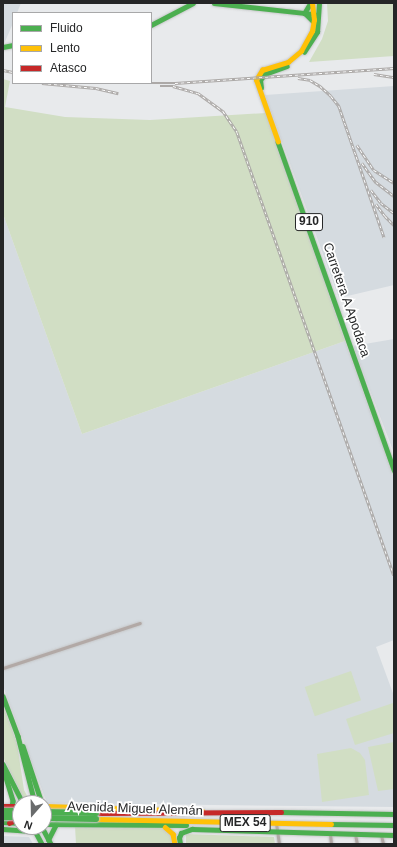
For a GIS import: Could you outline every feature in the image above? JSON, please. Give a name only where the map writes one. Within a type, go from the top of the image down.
[{"type":"main road","points":[[152,25],[192,3]]},
{"type":"main road","points":[[214,3],[314,14],[318,17],[318,30]]},
{"type":"main road","points":[[305,13],[312,3]]},
{"type":"main road","name":"Carretera A Apodaca","points":[[312,3],[314,22],[311,35],[296,57],[288,62],[262,70],[258,74],[256,80],[394,470]]},
{"type":"main road","points":[[314,14],[318,3]]},
{"type":"main road","name":"910","points":[[318,3],[318,30],[309,46],[298,59],[289,66],[265,74],[261,78],[260,85],[394,464]]},
{"type":"main road","points":[[305,13],[314,22]]},
{"type":"main road","points":[[3,696],[25,752],[39,795]]},
{"type":"main road","points":[[18,736],[33,795]]},
{"type":"main road","points":[[3,764],[19,795]]},
{"type":"main road","points":[[3,767],[12,794],[13,801],[11,806]]},
{"type":"main road","points":[[3,806],[11,806],[16,809],[19,815],[16,821],[10,823],[3,822]]},
{"type":"main road","points":[[50,842],[56,824],[52,816],[54,806],[194,809],[214,813]]},
{"type":"main road","name":"Avenida Miguel Alemán","points":[[52,818],[214,813],[334,812],[394,814]]},
{"type":"main road","name":"Avenida Miguel Alemán","points":[[52,813],[214,823],[394,825]]},
{"type":"main road","points":[[52,824],[157,826],[214,823]]},
{"type":"main road","points":[[157,826],[277,832],[394,835]]},
{"type":"main road","points":[[165,827],[173,834],[175,844]]},
{"type":"main road","points":[[180,844],[180,835],[186,830],[206,829]]},
{"type":"main road","points":[[37,835],[42,844]]},
{"type":"street","points":[[3,668],[140,623]]},
{"type":"street","points":[[276,823],[279,844]]},
{"type":"street","points":[[330,834],[331,844]]},
{"type":"street","points":[[355,834],[357,844]]},
{"type":"street","points":[[381,835],[383,844]]},
{"type":"shaded area","points":[[3,3],[21,3],[17,12],[12,12],[12,25],[4,44]]},
{"type":"shaded area","points":[[394,86],[394,285],[339,298],[265,95]]},
{"type":"shaded area","points":[[3,214],[82,434],[345,341],[394,478],[394,640],[376,647],[394,696],[394,807],[52,803],[52,795],[44,795],[3,686]]},
{"type":"shaded area","points":[[394,339],[394,453],[353,346]]},
{"type":"shaded area","points":[[3,836],[29,837],[33,844],[3,844]]},
{"type":"green space","points":[[327,3],[394,3],[394,56],[309,62],[322,39],[328,21]]},
{"type":"green space","points":[[3,79],[10,81],[5,107],[65,117],[150,120],[266,113],[345,341],[82,434],[3,214]]},
{"type":"green space","points":[[351,671],[361,700],[315,716],[305,687]]},
{"type":"green space","points":[[393,703],[394,733],[355,745],[346,719]]},
{"type":"green space","points":[[3,705],[17,743],[24,790],[27,795],[22,795],[3,757]]},
{"type":"green space","points":[[394,742],[394,789],[378,791],[368,747]]},
{"type":"green space","points":[[351,748],[360,753],[365,760],[369,795],[322,802],[317,754]]},
{"type":"green space","points":[[75,826],[161,828],[167,830],[171,836],[172,844],[76,844]]},
{"type":"green space","points":[[186,834],[274,837],[275,844],[186,844]]},
{"type":"railway","points":[[152,83],[175,83],[394,68]]},
{"type":"railway","points":[[3,70],[12,72]]},
{"type":"railway","points":[[374,74],[394,77]]},
{"type":"railway","points":[[298,78],[310,80],[320,86],[339,106],[384,237]]},
{"type":"railway","points":[[53,84],[96,88],[118,93]]},
{"type":"railway","points":[[160,86],[173,86],[198,93],[223,111],[237,132],[394,575]]},
{"type":"railway","points":[[357,145],[374,170],[394,183]]},
{"type":"railway","points":[[362,163],[376,182],[394,196]]},
{"type":"railway","points":[[371,190],[381,203],[394,213]]},
{"type":"railway","points":[[376,204],[394,225]]},
{"type":"traffic: fast","points":[[152,24],[193,3]]},
{"type":"traffic: fast","points":[[214,3],[314,14]]},
{"type":"traffic: fast","points":[[311,3],[305,13],[314,22]]},
{"type":"traffic: fast","points":[[304,52],[317,32],[319,3]]},
{"type":"traffic: fast","points":[[3,47],[12,45]]},
{"type":"traffic: fast","points":[[261,88],[260,80],[265,74],[287,66]]},
{"type":"traffic: fast","points":[[278,142],[394,470]]},
{"type":"traffic: fast","points":[[3,696],[18,736],[33,795]]},
{"type":"traffic: fast","points":[[23,746],[39,795]]},
{"type":"traffic: fast","points":[[3,764],[19,795]]},
{"type":"traffic: fast","points":[[4,771],[12,798]]},
{"type":"traffic: fast","points":[[3,811],[12,811]]},
{"type":"traffic: fast","points":[[52,812],[96,813]]},
{"type":"traffic: fast","points":[[281,812],[394,814]]},
{"type":"traffic: fast","points":[[3,817],[12,817]]},
{"type":"traffic: fast","points":[[52,818],[96,819]]},
{"type":"traffic: fast","points":[[3,822],[12,823]]},
{"type":"traffic: fast","points":[[52,824],[186,825]]},
{"type":"traffic: fast","points":[[48,840],[56,824]]},
{"type":"traffic: fast","points":[[331,824],[394,825]]},
{"type":"traffic: fast","points":[[3,829],[12,830]]},
{"type":"traffic: fast","points":[[180,844],[179,838],[181,833],[192,829],[394,835]]},
{"type":"traffic: fast","points":[[37,835],[42,844]]},
{"type":"traffic: fast","points":[[46,835],[51,844]]},
{"type":"traffic: slow","points":[[278,142],[256,80],[262,70],[288,62],[301,51],[312,31],[314,20],[312,3]]},
{"type":"traffic: slow","points":[[52,806],[202,811]]},
{"type":"traffic: slow","points":[[96,819],[331,824]]},
{"type":"traffic: slow","points":[[165,827],[173,834],[175,844]]},
{"type":"traffic: jam","points":[[3,806],[12,806]]},
{"type":"traffic: jam","points":[[10,806],[16,809],[19,815],[17,820],[10,823]]},
{"type":"traffic: jam","points":[[96,813],[281,812]]}]
